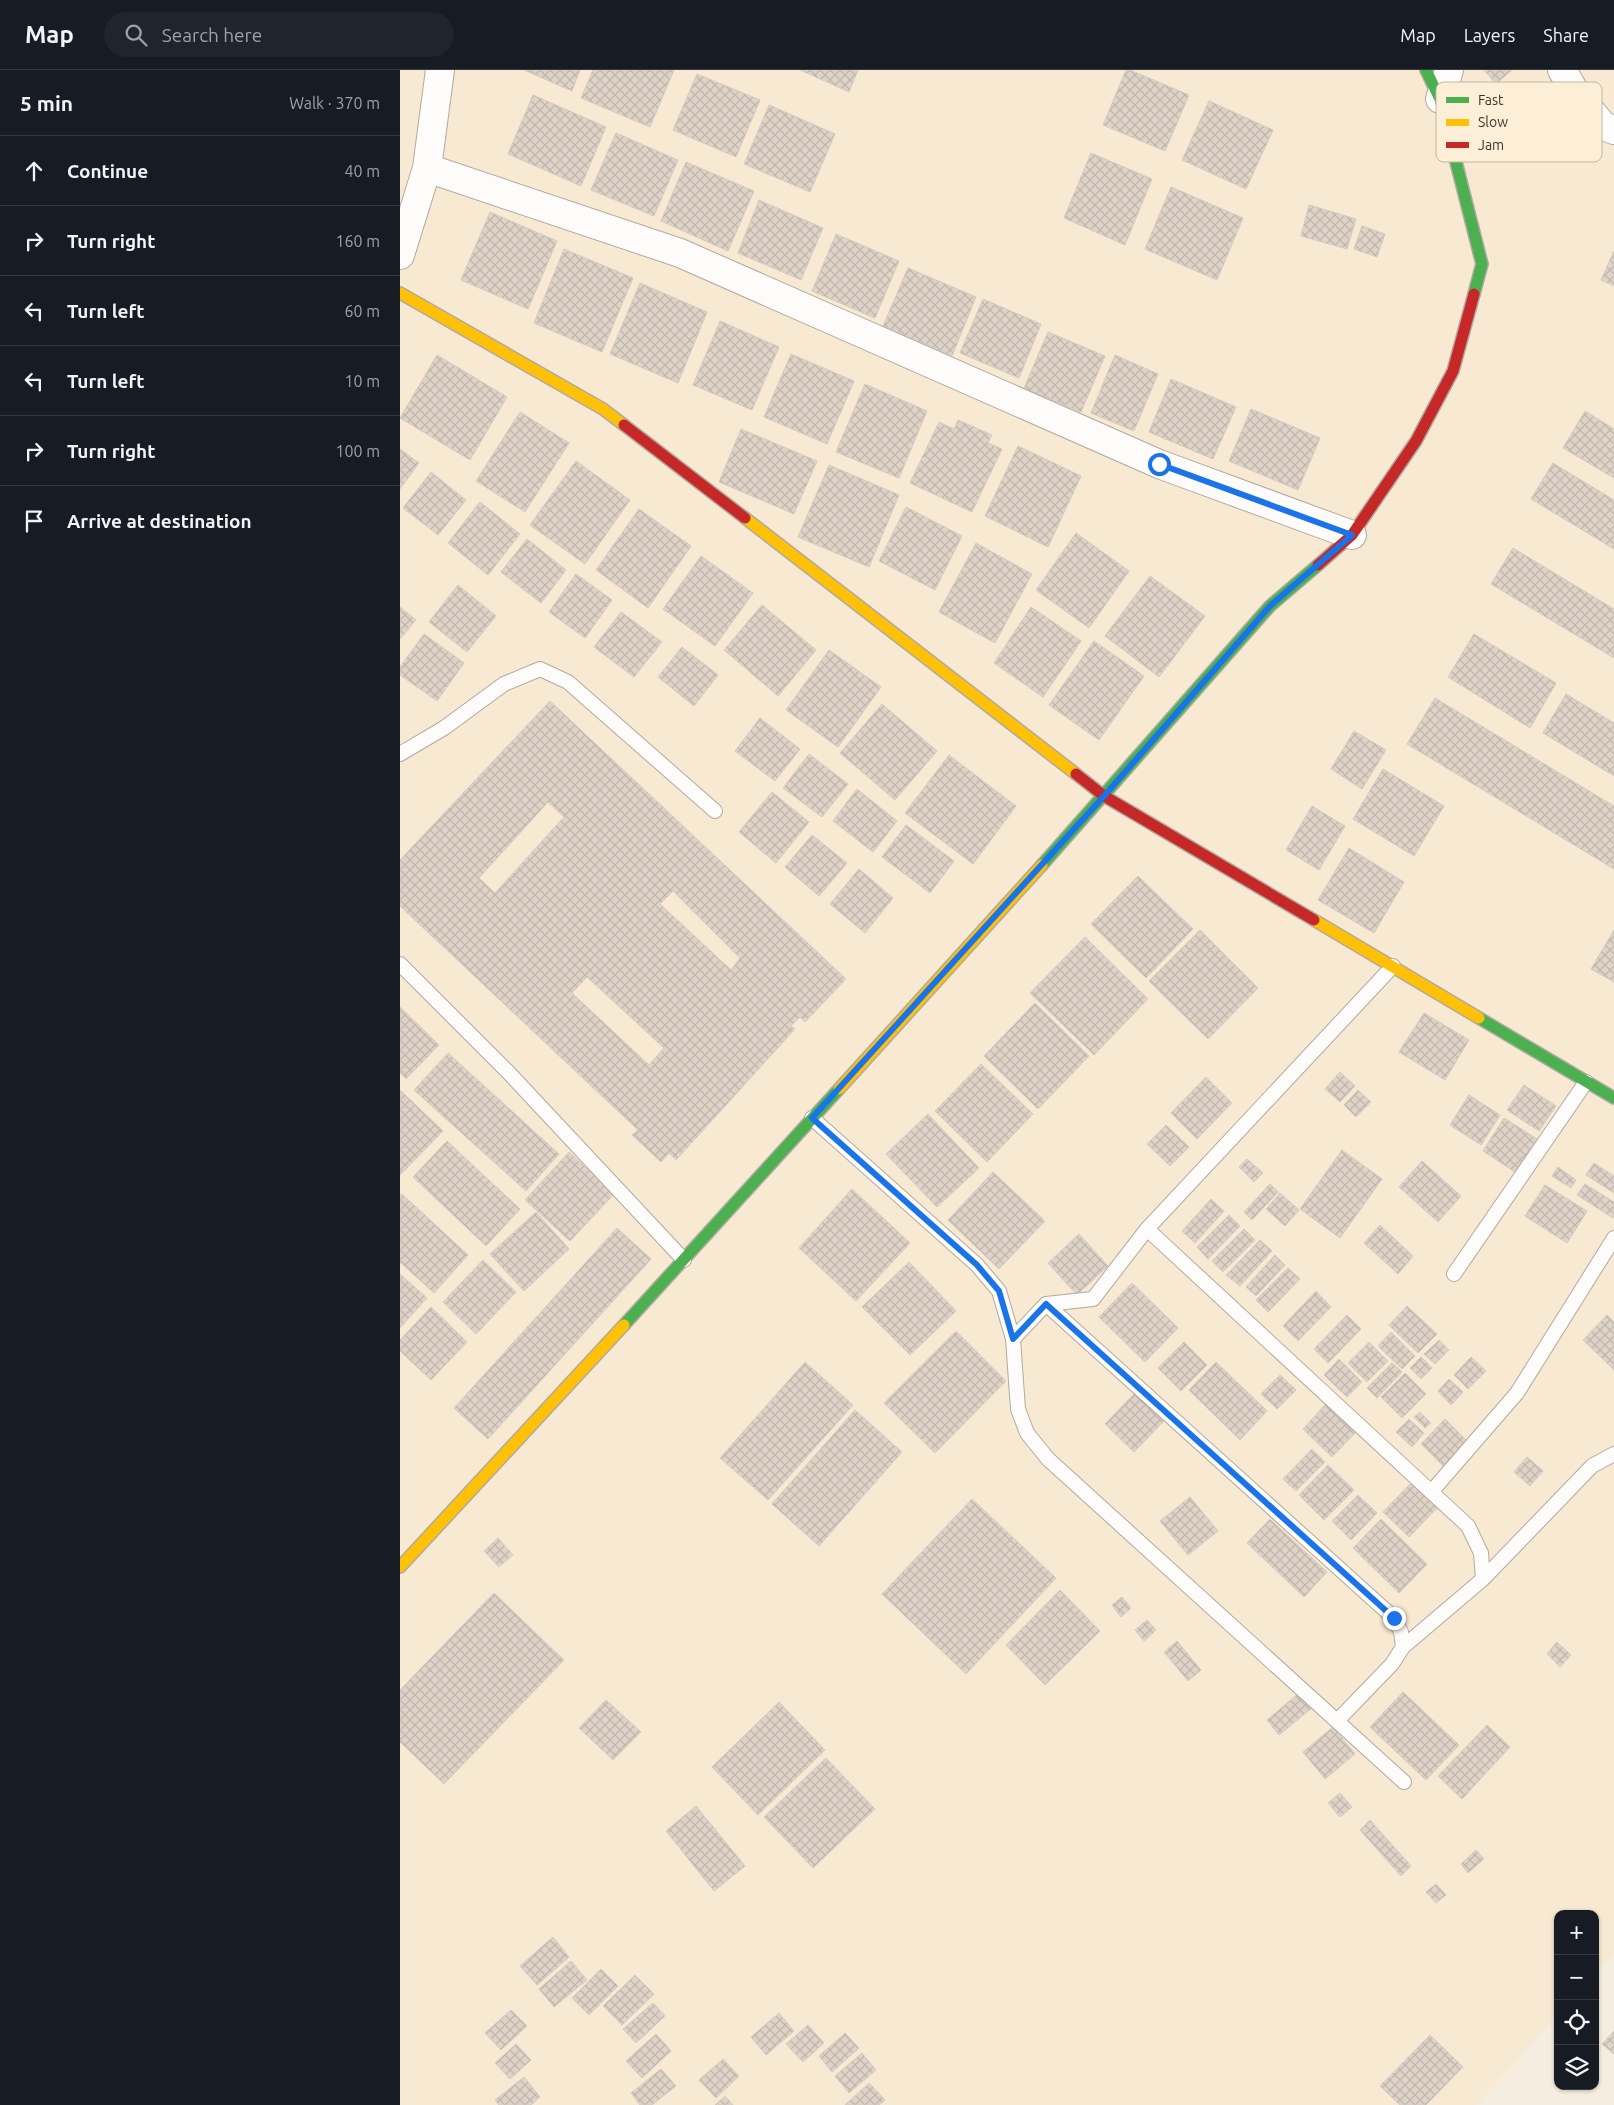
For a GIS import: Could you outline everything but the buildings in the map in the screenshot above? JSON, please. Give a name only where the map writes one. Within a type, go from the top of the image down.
[{"type":"street","points":[[400,254],[427,168],[440,70]]},
{"type":"street","points":[[1426,70],[1436,91]]},
{"type":"street","points":[[1446,82],[1450,70]]},
{"type":"street","points":[[1562,70],[1569,82]]},
{"type":"street","points":[[1602,125],[1614,130]]},
{"type":"street","points":[[400,1567],[684,1260],[1104,796],[1270,606],[1352,535],[1416,441],[1453,371],[1482,264],[1456,162]]},
{"type":"street","points":[[427,168],[680,253],[1159,464],[1352,535]]},
{"type":"street","points":[[400,293],[603,409],[1104,796],[1614,1098]]},
{"type":"lane","points":[[400,754],[444,728],[504,684],[540,669],[568,682],[715,811]]},
{"type":"lane","points":[[400,964],[509,1073],[684,1260]]},
{"type":"lane","points":[[1013,1339],[1046,1304],[1093,1299],[1147,1228],[1393,966]]},
{"type":"lane","points":[[1454,1274],[1586,1082]]},
{"type":"lane","points":[[812,1118],[977,1265],[999,1291],[1013,1339],[1018,1409],[1027,1433],[1048,1459],[1404,1782]]},
{"type":"lane","points":[[1147,1228],[1432,1490],[1468,1526],[1481,1553],[1483,1579]]},
{"type":"lane","points":[[1432,1490],[1518,1393],[1614,1238]]},
{"type":"lane","points":[[1046,1304],[1394,1618],[1402,1632],[1403,1647]]},
{"type":"lane","points":[[1337,1721],[1392,1664],[1403,1647],[1483,1579],[1592,1466],[1614,1454]]},
{"type":"shaded area","points":[[400,70],[1614,70],[1614,1953],[1599,1970],[1599,1910],[1554,1910],[1554,2019],[1476,2105],[400,2105]]},
{"type":"traffic: fast","points":[[1426,70],[1436,91]]},
{"type":"traffic: fast","points":[[1456,162],[1482,264],[1474,294]]},
{"type":"traffic: fast","points":[[1042,865],[1270,606],[1318,565]]},
{"type":"traffic: fast","points":[[1479,1018],[1614,1098]]},
{"type":"traffic: fast","points":[[624,1325],[839,1089]]},
{"type":"traffic: slow","points":[[400,293],[603,409],[624,425]]},
{"type":"traffic: slow","points":[[745,518],[1076,774]]},
{"type":"traffic: slow","points":[[839,1089],[1042,865]]},
{"type":"traffic: slow","points":[[1314,920],[1479,1018]]},
{"type":"traffic: slow","points":[[400,1567],[624,1325]]},
{"type":"traffic: jam","points":[[1318,565],[1352,535],[1416,441],[1453,371],[1474,294]]},
{"type":"traffic: jam","points":[[624,425],[745,518]]},
{"type":"traffic: jam","points":[[1076,774],[1104,796],[1314,920]]},
{"type":"route","points":[[1159,464],[1352,535],[1270,606],[1104,796],[812,1118],[977,1265],[999,1291],[1013,1339],[1046,1304],[1394,1618]]}]
